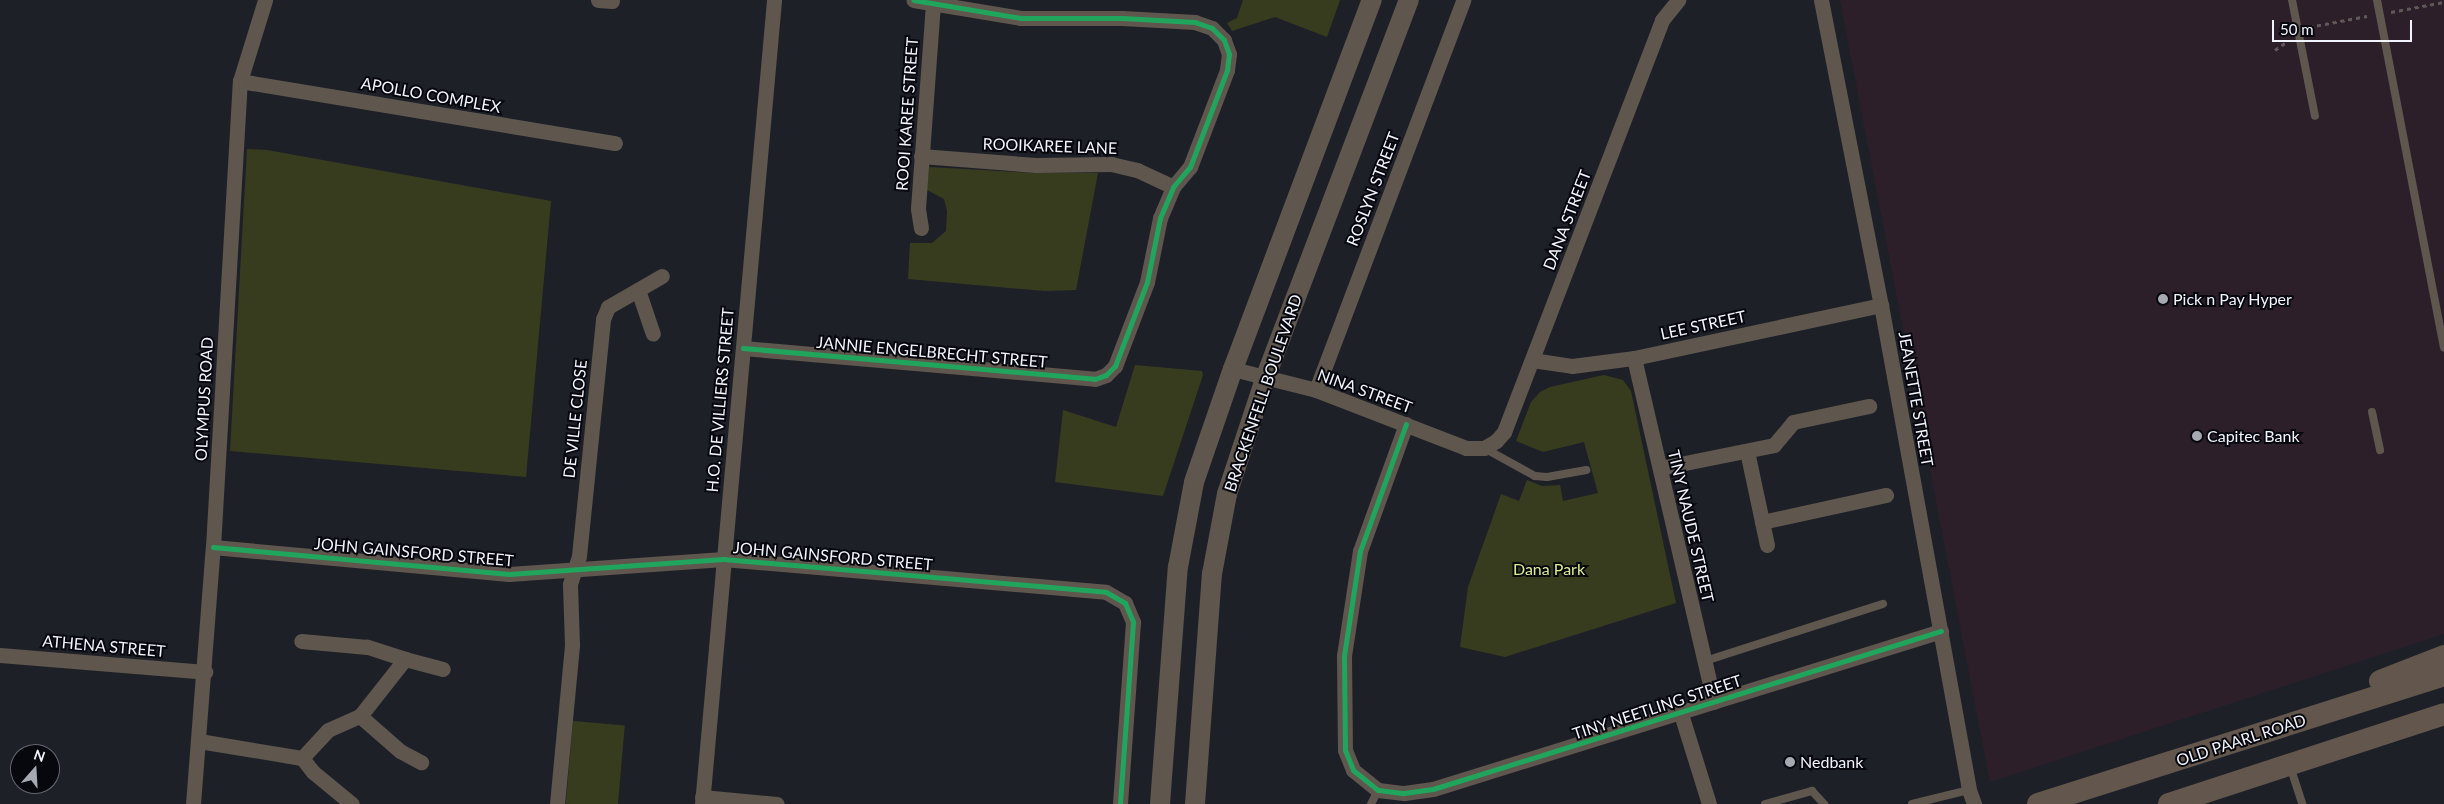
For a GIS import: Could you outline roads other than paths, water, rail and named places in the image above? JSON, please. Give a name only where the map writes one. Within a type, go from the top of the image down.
[{"type":"main road","points":[[2323,714],[2372,684],[2444,656]]},
{"type":"main road","name":"OLD PAARL ROAD","points":[[2038,804],[2444,675]]},
{"type":"main road","points":[[2169,804],[2444,714]]},
{"type":"street","name":"OLYMPUS ROAD","points":[[193,804],[205,672],[240,80],[266,0]]},
{"type":"street","name":"H.O. DE VILLIERS STREET","points":[[702,801],[774,0]]},
{"type":"street","points":[[914,0],[1021,18],[1122,18],[1195,22],[1212,28],[1227,47],[1227,70],[1190,167],[1173,187]]},
{"type":"street","name":"BRACKENFELL BOULEVARD","points":[[1160,804],[1178,567],[1185,520],[1204,452],[1233,369],[1372,0]]},
{"type":"street","name":"BRACKENFELL BOULEVARD","points":[[1195,804],[1212,574],[1219,531],[1235,465],[1266,376],[1409,0]]},
{"type":"street","name":"ROSLYN STREET","points":[[1316,390],[1463,0]]},
{"type":"street","name":"DANA STREET","points":[[1484,448],[1504,432],[1662,20],[1678,0]]},
{"type":"street","name":"JEANETTE STREET","points":[[1821,0],[1881,305],[1969,790],[1974,804]]},
{"type":"street","name":"ROOI KAREE STREET","points":[[921,228],[918,208],[933,2]]},
{"type":"street","name":"APOLLO COMPLEX","points":[[240,80],[616,144]]},
{"type":"street","name":"ROOIKAREE LANE","points":[[921,156],[1036,165],[1111,164],[1137,170],[1173,187]]},
{"type":"street","name":"JANNIE ENGELBRECHT STREET","points":[[743,348],[1095,379],[1106,375],[1115,366],[1147,282],[1160,218],[1173,187]]},
{"type":"street","name":"DE VILLE CLOSE","points":[[557,804],[572,645],[570,584],[579,556],[603,319],[608,307],[662,276]]},
{"type":"street","points":[[638,290],[653,334]]},
{"type":"street","name":"LEE STREET","points":[[1532,360],[1572,366],[1634,358],[1881,305]]},
{"type":"street","name":"TINY NAUDE STREET","points":[[1634,358],[1714,702]]},
{"type":"street","name":"NINA STREET","points":[[1233,369],[1316,390],[1466,448],[1484,448]]},
{"type":"street","points":[[1660,468],[1774,444],[1792,422],[1869,406]]},
{"type":"street","points":[[1378,790],[1354,770],[1346,750],[1344,656],[1360,551],[1406,424]]},
{"type":"street","points":[[1746,450],[1767,546]]},
{"type":"street","points":[[1762,522],[1886,495]]},
{"type":"street","name":"JOHN GAINSFORD STREET","points":[[213,547],[509,574],[723,560],[1106,592],[1120,598],[1129,608],[1133,622],[1120,804]]},
{"type":"street","name":"TINY NEETLING STREET","points":[[1378,790],[1404,793],[1432,790],[1681,714],[1941,631]]},
{"type":"street","points":[[300,641],[367,646],[443,669]]},
{"type":"street","name":"ATHENA STREET","points":[[0,655],[205,672]]},
{"type":"street","points":[[302,758],[328,730],[360,716],[405,659]]},
{"type":"street","points":[[1681,714],[1708,804]]},
{"type":"street","points":[[360,716],[400,751],[421,762]]},
{"type":"street","points":[[199,741],[302,758],[313,772],[348,803]]},
{"type":"street","points":[[702,801],[777,804]]},
{"type":"lane","points":[[2292,0],[2314,116]]},
{"type":"lane","points":[[2377,0],[2444,348]]},
{"type":"lane","points":[[2372,412],[2380,450]]},
{"type":"lane","points":[[1484,448],[1535,476],[1547,477],[1586,470]]},
{"type":"lane","points":[[1705,661],[1883,604]]},
{"type":"lane","points":[[2290,764],[2302,804]]},
{"type":"lane","points":[[1371,804],[1378,790]]},
{"type":"lane","points":[[1912,804],[1969,790]]},
{"type":"lane","points":[[1765,804],[1812,791],[1824,804]]},
{"type":"place","name":"Pick n Pay Hyper","points":[[2163,299]]},
{"type":"place","name":"Capitec Bank","points":[[2197,436]]},
{"type":"place","name":"Nedbank","points":[[1790,762]]},
{"type":"park label","name":"Dana Park","points":[[1549,569]]}]
